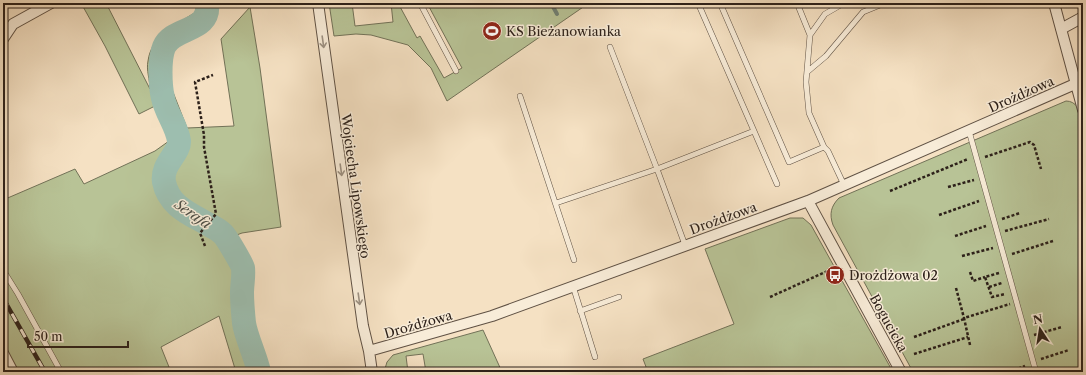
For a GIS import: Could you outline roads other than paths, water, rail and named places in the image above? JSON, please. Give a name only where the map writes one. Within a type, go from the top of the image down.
[{"type":"street","points":[[3,39],[14,24],[51,3]]},
{"type":"street","name":"Wojciecha Lipowskiego","points":[[318,3],[363,326],[372,372]]},
{"type":"street","points":[[1054,3],[1083,110]]},
{"type":"street","points":[[1061,29],[1083,17]]},
{"type":"street","name":"Drożdżowa","points":[[369,351],[492,316],[685,245],[808,202],[1075,84]]},
{"type":"street","name":"Bogucicka","points":[[808,202],[901,372]]},
{"type":"street","points":[[3,354],[13,372]]},
{"type":"lane","points":[[420,3],[456,71]]},
{"type":"lane","points":[[698,3],[777,184]]},
{"type":"lane","points":[[720,3],[789,162],[824,146]]},
{"type":"lane","points":[[797,3],[810,35],[806,82],[809,114],[844,185]]},
{"type":"lane","points":[[810,35],[825,14],[844,3]]},
{"type":"lane","points":[[807,72],[826,56],[863,12],[885,3]]},
{"type":"lane","points":[[610,47],[685,245]]},
{"type":"lane","points":[[520,96],[574,260]]},
{"type":"lane","points":[[556,203],[657,169],[754,130]]},
{"type":"lane","points":[[969,131],[1036,372]]},
{"type":"lane","points":[[3,270],[61,372]]},
{"type":"lane","points":[[573,286],[595,357]]},
{"type":"lane","points":[[580,310],[618,297]]},
{"type":"waterway","name":"Serafa","points":[[207,3],[207,13],[203,20],[198,25],[175,35],[169,40],[162,52],[160,72],[164,104],[176,130],[179,141],[177,150],[165,170],[164,182],[167,191],[176,204],[223,234],[231,245],[242,266],[244,323],[259,372]]},
{"type":"waterway","points":[[551,3],[557,14]]},
{"type":"railway","points":[[3,298],[45,372]]},
{"type":"place","name":"KS Bieżanowianka","points":[[492,31]]},
{"type":"place","name":"Drożdżowa 02","points":[[835,275]]}]
